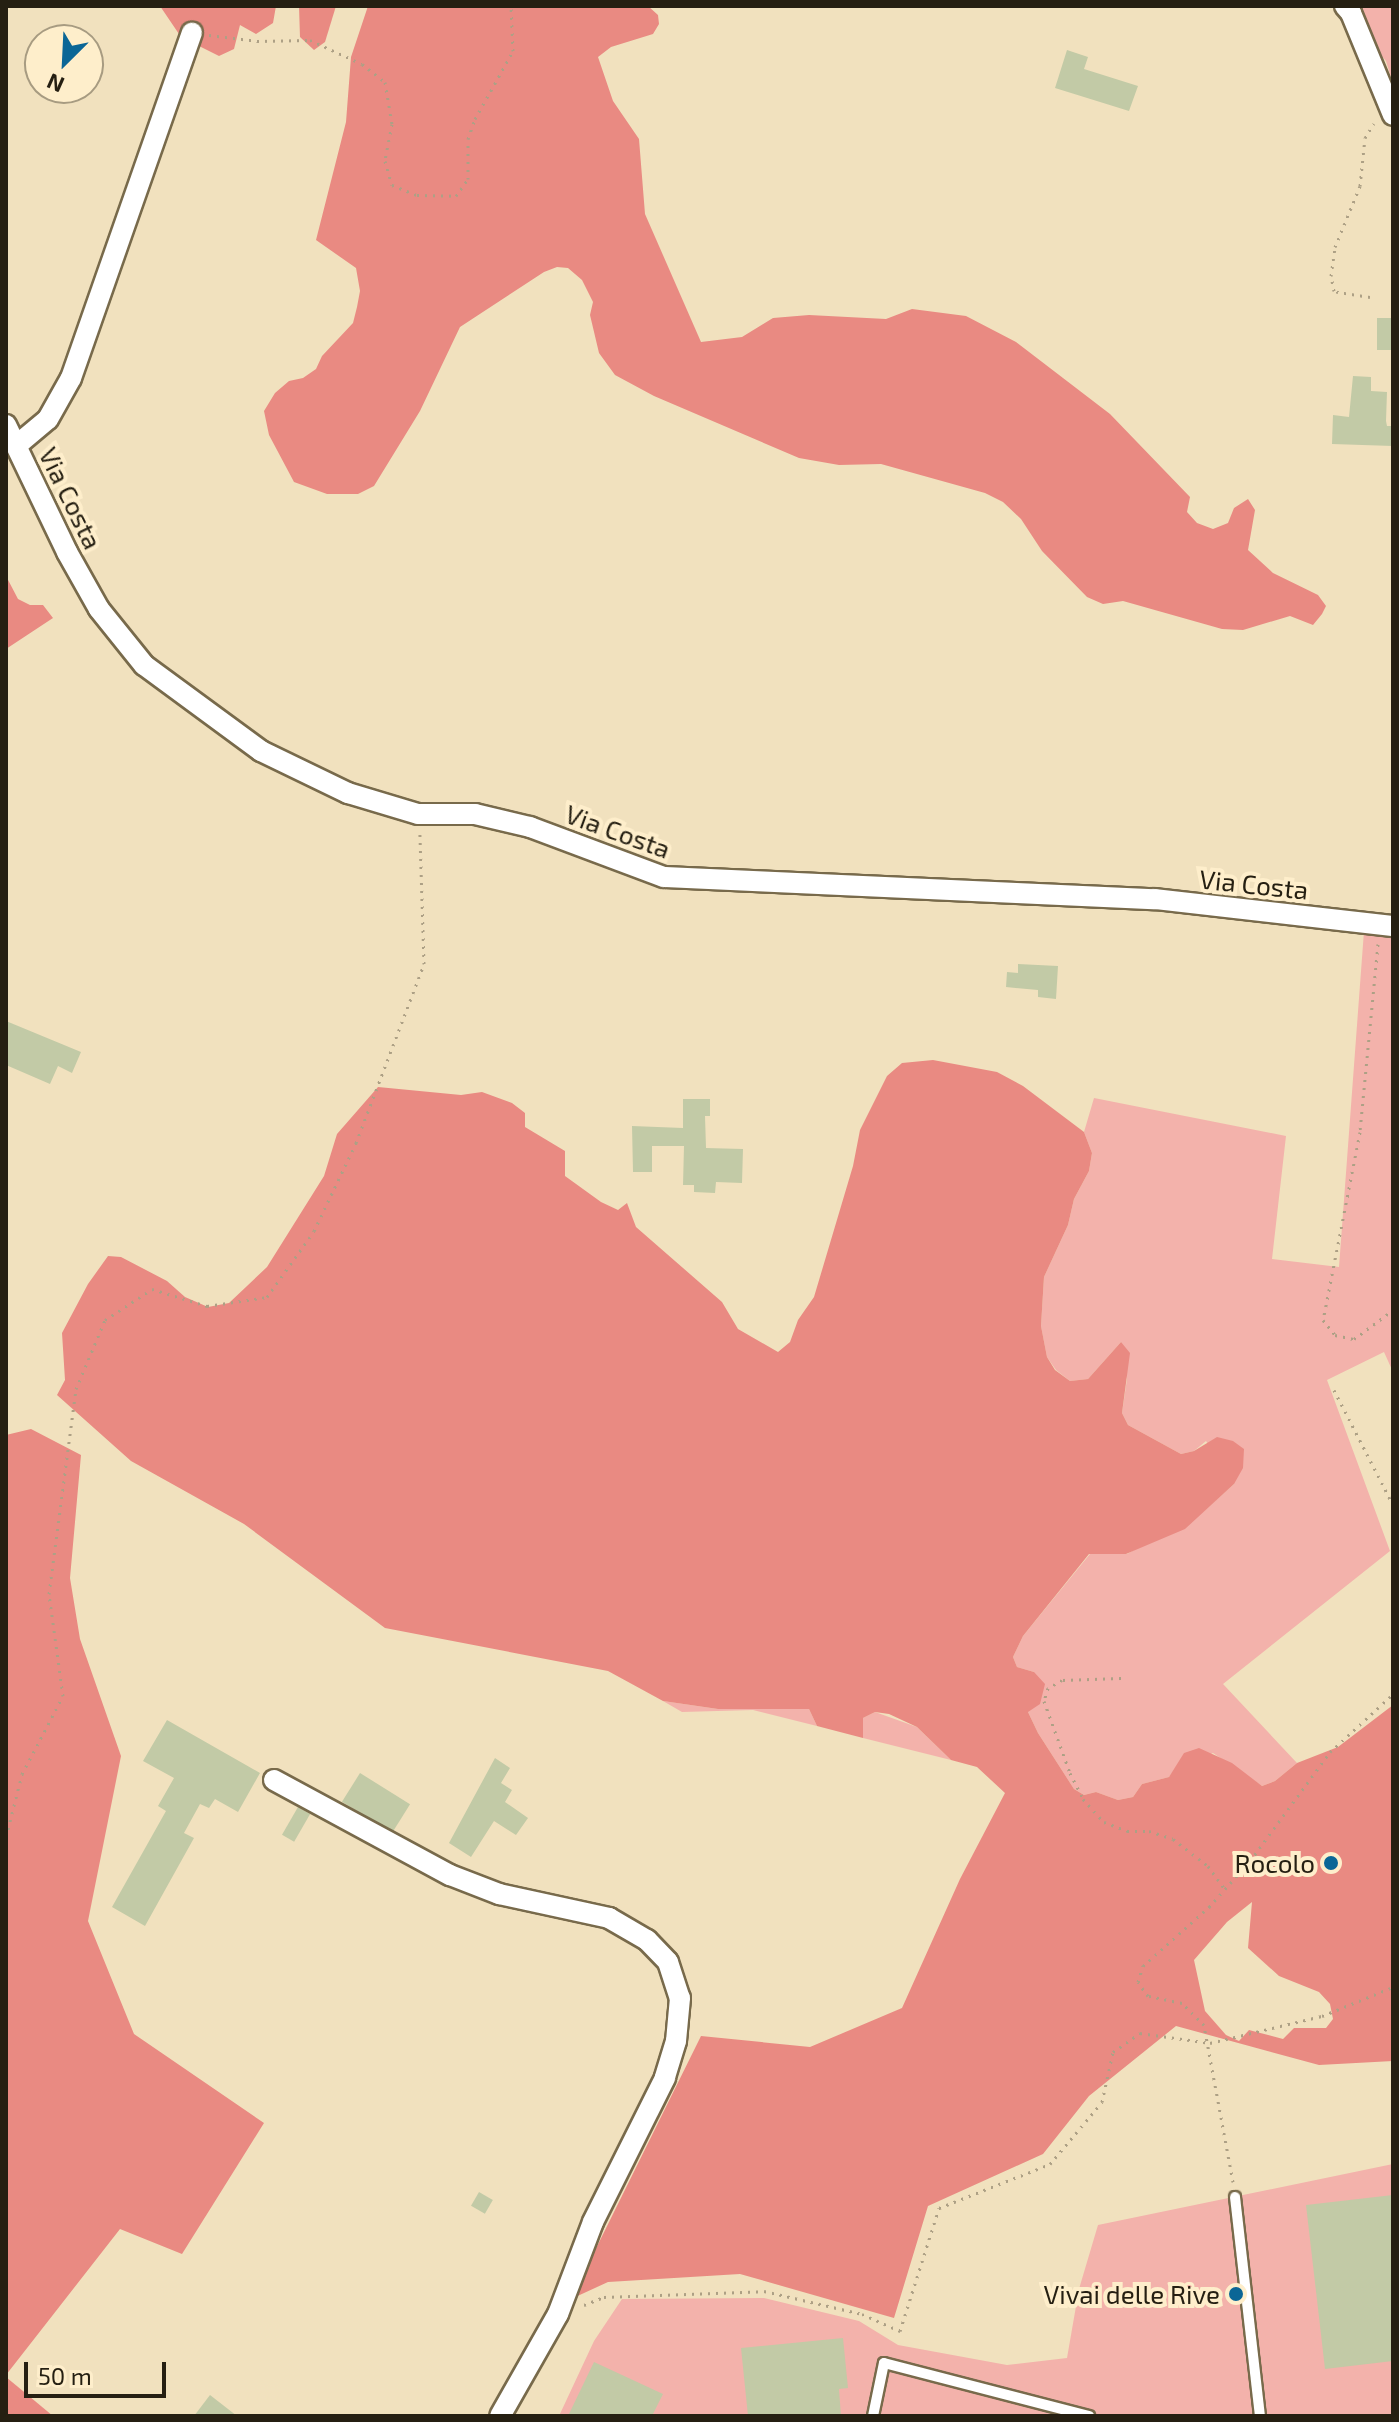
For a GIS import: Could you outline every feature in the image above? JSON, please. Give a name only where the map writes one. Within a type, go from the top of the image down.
[{"type":"street","points":[[1345,6],[1351,13],[1389,117]]},
{"type":"street","points":[[17,445],[48,419],[71,378],[192,33]]},
{"type":"street","name":"Via Costa","points":[[6,425],[67,552],[99,609],[144,665],[261,751],[348,793],[418,814],[475,814],[530,827],[664,877],[1155,899],[1387,925]]},
{"type":"street","points":[[274,1780],[450,1875],[499,1894],[609,1918],[647,1940],[668,1962],[680,1998],[676,2041],[665,2078],[593,2222],[558,2314],[500,2416]]},
{"type":"lane","points":[[1235,2197],[1260,2416]]},
{"type":"lane","points":[[873,2416],[884,2363],[1089,2416]]},
{"type":"path","points":[[192,33],[257,41],[310,40],[362,64],[385,82],[392,124],[385,161],[392,185],[417,195],[456,196],[468,179],[468,139],[475,119],[513,51],[511,6]]},
{"type":"path","points":[[1370,297],[1334,291],[1331,276],[1335,247],[1360,186],[1365,138],[1374,123],[1389,117]]},
{"type":"path","points":[[6,1837],[22,1774],[63,1696],[49,1594],[76,1389],[105,1320],[152,1289],[207,1306],[267,1297],[314,1231],[356,1143],[424,964],[418,814]]},
{"type":"path","points":[[1387,925],[1360,1132],[1323,1320],[1335,1335],[1354,1339],[1393,1310]]},
{"type":"path","points":[[1334,1390],[1393,1505]]},
{"type":"path","points":[[1121,1678],[1062,1680],[1048,1688],[1044,1701],[1070,1773],[1083,1799],[1104,1822],[1127,1831],[1149,1831],[1173,1839],[1208,1866],[1225,1889]]},
{"type":"path","points":[[1235,2197],[1210,2043],[1204,2025],[1182,2003],[1148,1996],[1138,1982],[1143,1966],[1225,1889],[1330,1752],[1393,1694]]},
{"type":"path","points":[[558,2314],[604,2297],[764,2291],[862,2314],[900,2331],[939,2208],[1050,2164],[1102,2102],[1113,2052],[1140,2033],[1210,2043],[1322,2016],[1393,1987]]},
{"type":"path","points":[[6,2409],[14,2416]]},
{"type":"shaded area","points":[[160,6],[276,6],[273,23],[256,34],[240,25],[234,49],[219,56],[181,37]]},
{"type":"shaded area","points":[[299,6],[336,6],[325,42],[314,50],[300,37]]},
{"type":"shaded area","points":[[368,6],[648,6],[658,15],[659,24],[653,34],[611,47],[598,57],[613,101],[639,139],[645,214],[701,342],[742,337],[773,318],[809,315],[886,319],[912,309],[966,316],[1016,342],[1110,414],[1190,497],[1187,512],[1197,523],[1213,529],[1228,523],[1234,508],[1248,499],[1255,510],[1248,550],[1273,573],[1318,595],[1326,606],[1322,614],[1313,625],[1290,616],[1243,630],[1222,629],[1123,601],[1103,604],[1087,597],[1042,551],[1021,519],[1003,502],[985,493],[881,464],[839,465],[799,458],[654,396],[615,375],[599,353],[590,315],[593,302],[582,280],[568,268],[557,267],[544,272],[460,327],[420,411],[374,486],[358,494],[327,494],[294,482],[269,435],[264,411],[275,393],[289,381],[303,378],[316,369],[322,356],[353,323],[360,291],[356,268],[316,240],[346,122],[351,57]]},
{"type":"shaded area","points":[[1339,6],[1393,6],[1393,84],[1386,61]]},
{"type":"shaded area","points":[[6,576],[18,599],[30,605],[43,605],[53,618],[6,649]]},
{"type":"shaded area","points":[[1364,931],[1393,935],[1393,1372],[1384,1352],[1327,1380],[1390,1551],[1223,1684],[1297,1763],[1275,1781],[1262,1786],[1213,1753],[1176,1768],[1169,1777],[1142,1784],[1133,1797],[1118,1800],[1096,1792],[1084,1795],[1074,1789],[1028,1712],[1034,1672],[1017,1667],[1013,1657],[1023,1636],[1090,1554],[1127,1554],[1204,1511],[1234,1484],[1206,1441],[1194,1451],[1181,1454],[1128,1425],[1122,1413],[1127,1379],[1121,1342],[1088,1379],[1070,1381],[1056,1370],[1047,1357],[1041,1326],[1044,1277],[1068,1225],[1074,1199],[1089,1171],[1092,1153],[1084,1132],[1094,1098],[1286,1136],[1272,1259],[1339,1267]]},
{"type":"shaded area","points":[[933,1060],[997,1072],[1023,1086],[1084,1132],[1092,1153],[1089,1171],[1074,1199],[1068,1225],[1044,1277],[1041,1326],[1047,1357],[1055,1370],[1070,1381],[1088,1379],[1121,1342],[1130,1353],[1122,1413],[1128,1425],[1181,1454],[1194,1451],[1217,1437],[1233,1441],[1244,1449],[1243,1468],[1234,1484],[1185,1529],[1126,1554],[1089,1554],[1023,1636],[1013,1657],[1017,1667],[1034,1672],[1045,1684],[1040,1704],[1028,1712],[1038,1733],[1074,1789],[1084,1795],[1096,1792],[1118,1800],[1133,1797],[1142,1784],[1169,1777],[1184,1753],[1199,1748],[1232,1763],[1262,1786],[1275,1781],[1297,1763],[1338,1747],[1393,1705],[1393,2061],[1319,2065],[1176,2026],[1089,2096],[1043,2154],[928,2206],[894,2318],[740,2274],[608,2282],[571,2299],[701,2036],[810,2047],[902,2008],[960,1879],[1005,1793],[977,1767],[951,1760],[917,1727],[889,1714],[875,1712],[863,1718],[863,1738],[817,1726],[809,1709],[718,1709],[663,1701],[608,1671],[385,1628],[244,1524],[131,1461],[57,1395],[65,1380],[62,1333],[88,1284],[108,1256],[121,1257],[167,1281],[185,1297],[208,1307],[229,1303],[267,1267],[324,1176],[337,1134],[378,1087],[461,1095],[482,1092],[512,1103],[525,1113],[525,1127],[565,1151],[565,1176],[601,1202],[618,1210],[627,1203],[636,1227],[722,1302],[738,1329],[778,1352],[790,1342],[798,1320],[814,1297],[853,1166],[860,1130],[887,1076],[902,1063]],"holes":[[[1252,1902],[1248,1948],[1279,1976],[1319,1992],[1330,2004],[1333,2019],[1326,2028],[1294,2028],[1283,2039],[1249,2030],[1239,2041],[1226,2035],[1205,2011],[1194,1960],[1227,1922]]]},
{"type":"shaded area","points":[[31,1429],[81,1455],[70,1578],[80,1639],[121,1756],[88,1921],[134,2034],[264,2123],[182,2254],[120,2229],[6,2375],[6,1435]]},
{"type":"shaded area","points":[[663,1701],[718,1709],[809,1709],[817,1726],[753,1710],[682,1712]]},
{"type":"shaded area","points":[[875,1712],[917,1727],[951,1760],[863,1738],[863,1718]]},
{"type":"shaded area","name":"Vivai delle Rive","points":[[1393,2164],[1393,2416],[559,2416],[594,2341],[622,2299],[764,2298],[859,2321],[898,2345],[1007,2365],[1067,2358],[1079,2289],[1098,2225]]},
{"type":"shaded area","points":[[6,2377],[53,2416],[6,2416]]},
{"type":"building","points":[[1067,50],[1088,57],[1084,69],[1138,86],[1129,111],[1055,88]]},
{"type":"building","points":[[1377,318],[1393,318],[1393,350],[1377,350]]},
{"type":"building","points":[[1353,376],[1371,377],[1371,391],[1387,392],[1386,421],[1387,426],[1393,426],[1393,446],[1332,444],[1333,415],[1349,417]]},
{"type":"building","points":[[1018,964],[1058,966],[1056,999],[1038,997],[1038,990],[1006,987],[1007,972],[1018,973]]},
{"type":"building","points":[[6,1021],[81,1052],[72,1073],[58,1066],[50,1084],[6,1065]]},
{"type":"building","points":[[683,1099],[710,1099],[710,1116],[705,1116],[706,1148],[743,1149],[742,1183],[716,1182],[715,1193],[694,1192],[694,1185],[683,1185],[684,1146],[652,1146],[652,1172],[633,1172],[632,1126],[683,1128]]},
{"type":"building","points":[[167,1720],[260,1773],[238,1812],[215,1799],[209,1808],[200,1804],[184,1833],[194,1838],[145,1926],[112,1907],[166,1811],[158,1806],[174,1778],[143,1761]]},
{"type":"building","points":[[495,1758],[510,1768],[501,1783],[512,1790],[505,1802],[528,1818],[516,1835],[494,1821],[471,1857],[449,1843]]},
{"type":"building","points":[[360,1773],[410,1804],[392,1833],[342,1802]]},
{"type":"building","points":[[298,1807],[310,1814],[294,1842],[282,1835]]},
{"type":"building","points":[[479,2192],[493,2200],[485,2214],[471,2206]]},
{"type":"building","points":[[1393,2195],[1393,2361],[1325,2369],[1306,2205]]},
{"type":"building","points":[[843,2338],[848,2388],[839,2389],[841,2416],[748,2416],[741,2348]]},
{"type":"building","points":[[594,2362],[663,2394],[652,2416],[568,2416]]},
{"type":"building","points":[[210,2395],[237,2416],[194,2416]]},
{"type":"place","name":"Rocolo","points":[[1331,1863]]},
{"type":"place","name":"Vivai delle Rive","points":[[1236,2294]]}]
